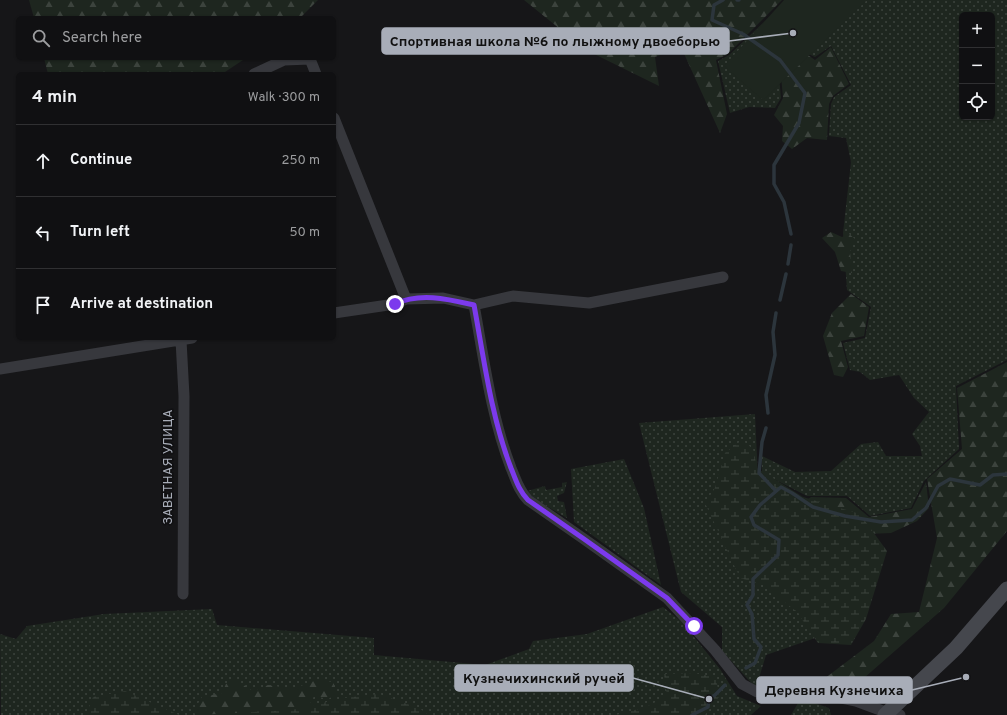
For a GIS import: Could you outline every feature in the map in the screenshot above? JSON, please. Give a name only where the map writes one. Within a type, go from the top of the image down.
[{"type":"main road","points":[[891,714],[956,648],[1007,589]]},
{"type":"street","points":[[258,72],[284,60]]},
{"type":"street","points":[[310,60],[315,72]]},
{"type":"street","points":[[336,123],[406,299]]},
{"type":"street","points":[[336,313],[395,304],[406,299],[443,298],[474,305],[513,296],[589,303],[723,277]]},
{"type":"street","points":[[474,305],[492,402],[507,457],[522,493],[528,500],[667,598],[710,644],[742,684],[757,692],[808,691],[856,701],[891,714]]},
{"type":"street","points":[[0,369],[180,340]]},
{"type":"street","name":"ЗАВЕТНАЯ УЛИЦА","points":[[183,594],[184,396],[186,340]]},
{"type":"green space","points":[[29,0],[318,0],[302,16],[33,16]]},
{"type":"green space","points":[[524,0],[782,0],[728,54],[716,60],[727,114],[720,133],[681,47],[655,57],[659,86],[586,50]]},
{"type":"green space","points":[[784,0],[867,0],[763,100],[724,66]]},
{"type":"green space","points":[[851,0],[1007,0],[1007,360],[956,386],[959,449],[924,481],[911,508],[870,516],[847,496],[807,496],[762,473],[762,456],[795,472],[831,471],[861,444],[878,442],[886,456],[922,456],[920,446],[912,434],[929,412],[914,398],[899,375],[870,380],[860,372],[850,370],[843,343],[865,338],[871,307],[847,290],[843,233],[851,162],[846,138],[829,136],[831,104],[834,97],[851,85],[831,46],[815,57],[802,51],[779,76],[781,98],[775,108],[749,107],[730,113],[718,61],[729,55],[779,8]]},
{"type":"green space","points":[[831,47],[849,84],[833,96],[829,104],[827,140],[807,138],[792,149],[782,141],[783,126],[774,115],[783,98],[781,75],[805,53],[815,60]]},
{"type":"green space","points":[[44,60],[243,60],[225,72],[48,72]]},
{"type":"green space","points":[[831,232],[842,237],[849,234],[855,239],[850,252],[852,273],[841,271],[835,252],[822,238]]},
{"type":"green space","points":[[851,294],[869,307],[864,336],[841,341],[848,367],[843,377],[834,375],[823,336],[832,313]]},
{"type":"green space","points":[[1007,362],[1007,531],[944,608],[848,692],[820,682],[874,641],[891,614],[919,612],[937,538],[927,479],[962,449],[957,388]]},
{"type":"green space","points":[[755,414],[758,479],[821,636],[766,655],[756,688],[722,651],[722,627],[681,592],[639,423]]},
{"type":"green space","points":[[742,440],[753,449],[757,468],[803,497],[860,514],[887,551],[866,619],[851,645],[818,643],[797,612],[763,585],[740,578],[705,503],[715,488],[725,453]]},
{"type":"green space","points":[[624,459],[644,508],[661,585],[574,522],[571,469]]},
{"type":"green space","points":[[567,482],[564,493],[557,496],[558,501],[564,502],[567,518],[536,500],[527,491],[545,486],[546,490],[562,487],[562,483]]},
{"type":"green space","points":[[926,482],[929,508],[917,521],[891,533],[867,534],[798,506],[811,497],[846,498],[869,517],[912,509]]},
{"type":"green space","points":[[663,607],[682,622],[720,669],[737,696],[761,706],[751,715],[1,715],[0,634],[16,639],[27,626],[104,614],[212,609],[217,625],[374,638],[374,655],[485,665],[529,649],[533,641],[587,634]]},
{"type":"green space","points":[[694,673],[716,677],[719,697],[705,715],[616,715],[646,707],[667,696],[664,674]]},
{"type":"green space","points":[[234,679],[253,691],[268,685],[293,689],[316,680],[333,682],[338,694],[328,699],[314,696],[307,710],[288,715],[195,715],[194,710],[202,697],[222,693],[226,684]]},
{"type":"green space","points":[[125,691],[179,715],[86,715],[93,697]]},
{"type":"green space","points":[[379,694],[419,708],[429,715],[197,715],[292,710],[344,698]]},
{"type":"green space","points":[[812,702],[829,708],[831,715],[791,715],[798,703]]},
{"type":"waterway","points":[[723,0],[714,5],[712,20],[743,34],[780,60],[805,93],[799,123],[774,165],[774,184],[784,202],[791,234]]},
{"type":"waterway","points":[[788,264],[791,245]]},
{"type":"waterway","points":[[780,300],[786,274]]},
{"type":"waterway","points":[[768,413],[766,395],[775,355],[773,332],[776,313]]},
{"type":"waterway","points":[[766,428],[762,442],[759,473],[776,491]]},
{"type":"waterway","points":[[746,668],[755,663],[761,647],[754,639],[752,614],[747,605],[753,595],[753,579],[778,555],[779,540],[754,525],[751,517],[760,505],[781,487],[813,507],[845,516],[881,522],[912,520],[926,508],[938,486],[950,479],[980,485],[993,475],[1007,474]]},
{"type":"waterway","points":[[692,715],[708,707],[709,699],[725,685]]},
{"type":"place","name":"Спортивная школа №6 по лыжному двоеборью","points":[[793,33]]},
{"type":"place","name":"Деревня Кузнечиха","points":[[966,677]]},
{"type":"place","name":"Кузнечихинский ручей","points":[[709,699]]},
{"type":"route","points":[[395,304],[406,299],[443,298],[474,305],[492,402],[507,457],[522,493],[528,500],[667,598],[694,626]]}]
